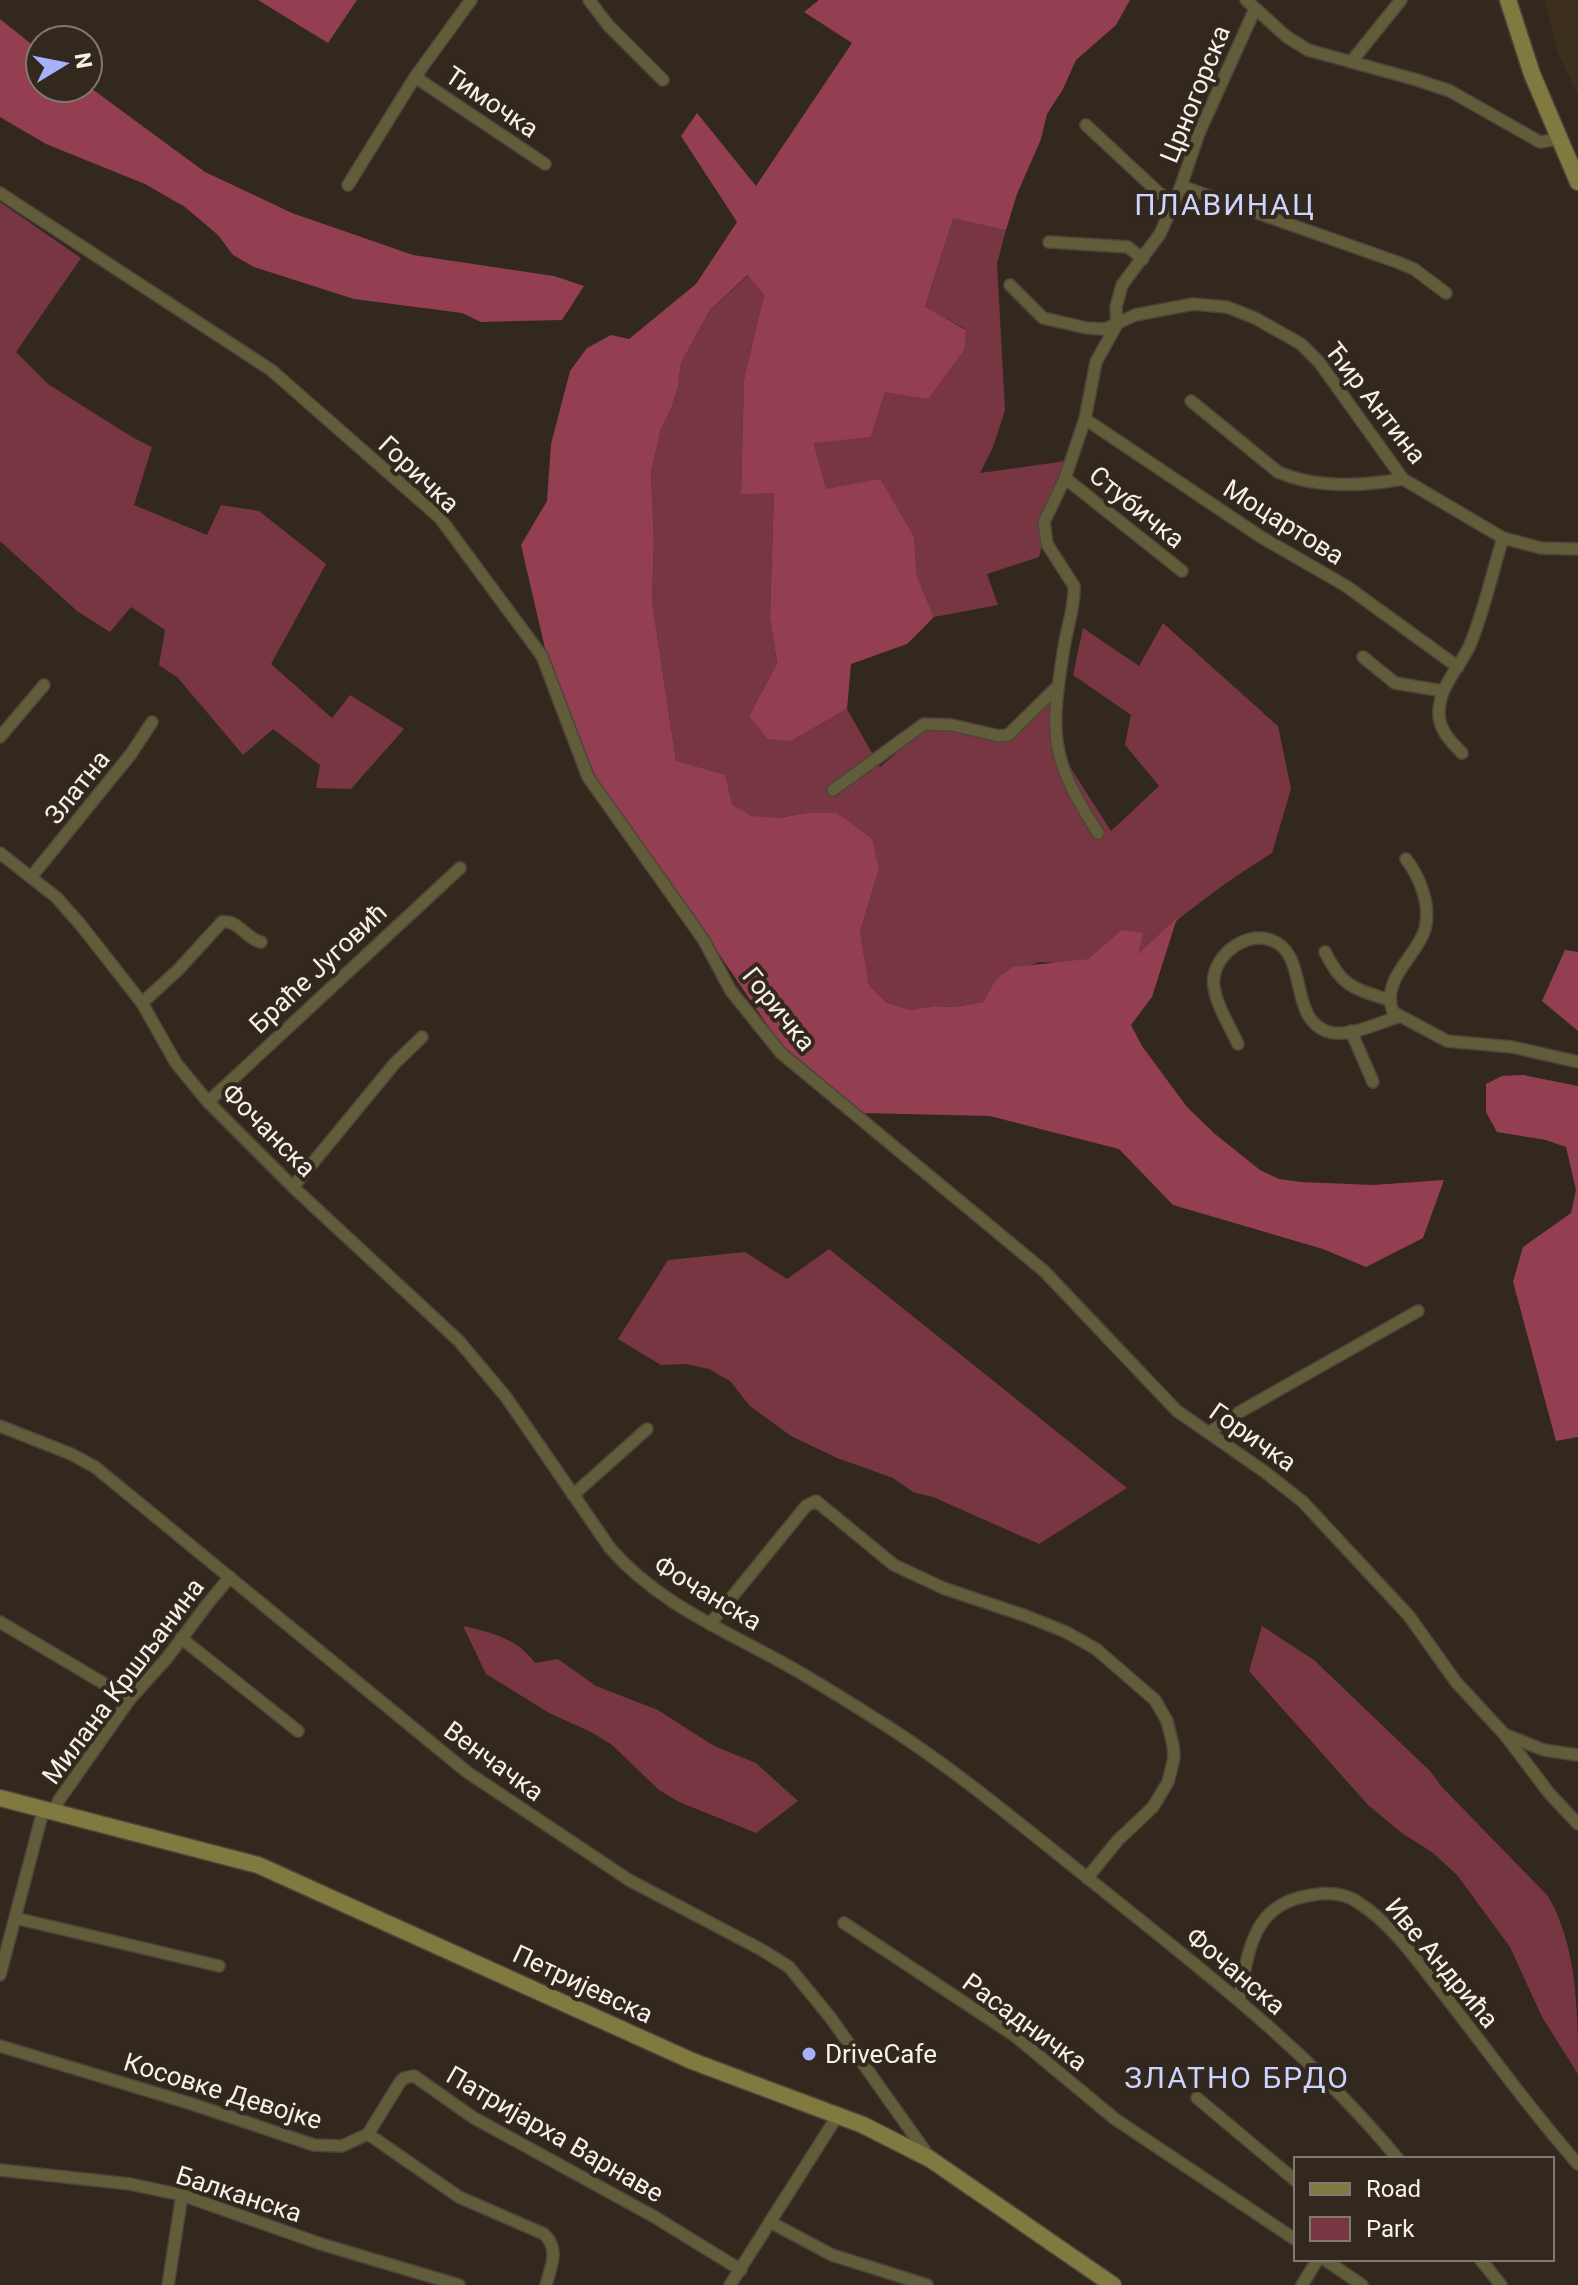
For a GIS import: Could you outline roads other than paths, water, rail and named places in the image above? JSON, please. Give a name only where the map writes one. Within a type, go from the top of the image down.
[{"type":"main road","points":[[1508,0],[1532,74],[1578,182]]},
{"type":"main road","name":"Петријевска","points":[[0,1798],[246,1861],[276,1872],[692,2061],[838,2115],[930,2159],[1113,2285]]},
{"type":"main road","points":[[897,2142],[910,2138],[910,2128]]},
{"type":"street","name":"Тимочка","points":[[348,185],[415,77],[471,0]]},
{"type":"street","points":[[589,0],[608,25],[663,80]]},
{"type":"street","points":[[1351,62],[1401,0]]},
{"type":"street","points":[[1250,4],[1295,43],[1308,50],[1450,91],[1540,142],[1558,139]]},
{"type":"street","name":"Црногорска","points":[[1098,833],[1078,801],[1059,760],[1054,727],[1074,586],[1047,544],[1044,522],[1065,478],[1085,419],[1093,373],[1117,324],[1118,294],[1128,274],[1160,234],[1250,4]]},
{"type":"street","name":"Тимочка","points":[[415,77],[545,164]]},
{"type":"street","points":[[1086,125],[1159,193],[1174,202]]},
{"type":"street","points":[[1181,186],[1397,262],[1427,278],[1446,293]]},
{"type":"street","name":"Горичка","points":[[0,193],[271,370],[440,518],[545,662],[588,777],[685,913],[720,966],[731,991],[781,1053],[819,1088],[1032,1260],[1177,1411],[1284,1485],[1328,1526],[1409,1616],[1456,1682],[1505,1735],[1549,1793],[1578,1824]]},
{"type":"street","points":[[1049,242],[1128,247],[1143,259]]},
{"type":"street","name":"Ћир Антина","points":[[1010,285],[1048,320],[1087,328],[1105,329],[1149,311],[1201,304],[1227,307],[1270,325],[1301,344],[1319,362],[1403,479],[1503,538],[1541,548],[1578,549]]},
{"type":"street","points":[[1191,401],[1287,476],[1343,484],[1403,479]]},
{"type":"street","name":"Моцартова","points":[[1085,419],[1261,537],[1346,586],[1458,667]]},
{"type":"street","name":"Стубичка","points":[[1065,478],[1182,571]]},
{"type":"street","points":[[1462,753],[1443,731],[1439,712],[1443,691],[1471,642],[1503,538]]},
{"type":"street","points":[[1363,657],[1395,683],[1443,691]]},
{"type":"street","points":[[0,737],[44,685]]},
{"type":"street","points":[[833,790],[924,724],[952,725],[999,736],[1008,735],[1058,686]]},
{"type":"street","name":"Златна","points":[[32,876],[131,754],[152,722]]},
{"type":"street","name":"Фочанска","points":[[0,853],[32,876],[80,924],[142,1003],[176,1063],[208,1102],[293,1187],[459,1341],[506,1397],[573,1495],[629,1569],[666,1599],[790,1667],[897,1732],[983,1795],[1239,1999],[1358,2112],[1396,2157]]},
{"type":"street","points":[[1398,1017],[1389,1000],[1398,972],[1426,925],[1422,889],[1406,859]]},
{"type":"street","name":"Браће Југовић","points":[[208,1102],[460,868]]},
{"type":"street","points":[[142,1003],[178,970],[222,922],[233,923],[251,939],[261,942]]},
{"type":"street","points":[[1238,1044],[1218,1002],[1213,981],[1227,954],[1235,945],[1251,938],[1276,941],[1287,952],[1304,1006],[1316,1025],[1335,1033],[1398,1017],[1411,1020],[1447,1041],[1512,1047],[1578,1062]]},
{"type":"street","points":[[1325,952],[1334,969],[1352,988],[1389,1000]]},
{"type":"street","points":[[1351,1031],[1373,1082]]},
{"type":"street","points":[[293,1187],[395,1063],[422,1037]]},
{"type":"street","points":[[1209,1433],[1229,1418],[1418,1311]]},
{"type":"street","name":"Венчачка","points":[[0,1426],[71,1454],[95,1467],[467,1772],[629,1880],[789,1967],[830,2017],[930,2159]]},
{"type":"street","points":[[573,1495],[647,1429]]},
{"type":"street","points":[[710,1624],[806,1506],[816,1501],[878,1554],[907,1573],[1053,1626],[1096,1649],[1155,1700],[1170,1729],[1174,1758],[1168,1782],[1153,1807],[1118,1840],[1087,1878]]},
{"type":"street","name":"Милана Кршљанина","points":[[0,1975],[48,1812],[130,1699],[167,1658],[230,1577]]},
{"type":"street","points":[[0,1622],[130,1699]]},
{"type":"street","points":[[181,1638],[298,1731]]},
{"type":"street","points":[[1505,1735],[1544,1750],[1578,1755]]},
{"type":"street","name":"Иве Андрића","points":[[1239,1999],[1253,1937],[1276,1907],[1308,1895],[1337,1894],[1352,1899],[1375,1916],[1408,1949],[1516,2090],[1578,2164]]},
{"type":"street","points":[[15,1918],[219,1966]]},
{"type":"street","name":"Расадничка","points":[[844,1923],[1015,2036],[1115,2119],[1294,2239]]},
{"type":"street","name":"Косовке Девојке","points":[[0,2046],[192,2104],[314,2145],[342,2146],[368,2134]]},
{"type":"street","name":"Патријарха Варнаве","points":[[368,2134],[400,2082],[414,2076],[474,2118],[653,2216],[741,2270]]},
{"type":"street","points":[[1197,2098],[1294,2179]]},
{"type":"street","points":[[730,2285],[838,2115]]},
{"type":"street","points":[[368,2134],[459,2197],[544,2234],[551,2241],[554,2252],[546,2285]]},
{"type":"street","name":"Балканска","points":[[0,2170],[130,2184],[182,2195],[321,2244],[459,2285]]},
{"type":"street","points":[[168,2285],[182,2195]]},
{"type":"street","points":[[770,2222],[832,2255],[927,2285]]},
{"type":"street","points":[[1302,2285],[1317,2261]]},
{"type":"street","points":[[1482,2261],[1501,2285]]},
{"type":"street","points":[[1338,2263],[1362,2285]]},
{"type":"place","name":"DriveCafe","points":[[809,2054]]},
{"type":"district","name":"ПЛАВИНАЦ","points":[[1225,205]]},
{"type":"district","name":"ЗЛАТНО БРДО","points":[[1237,2078]]}]
